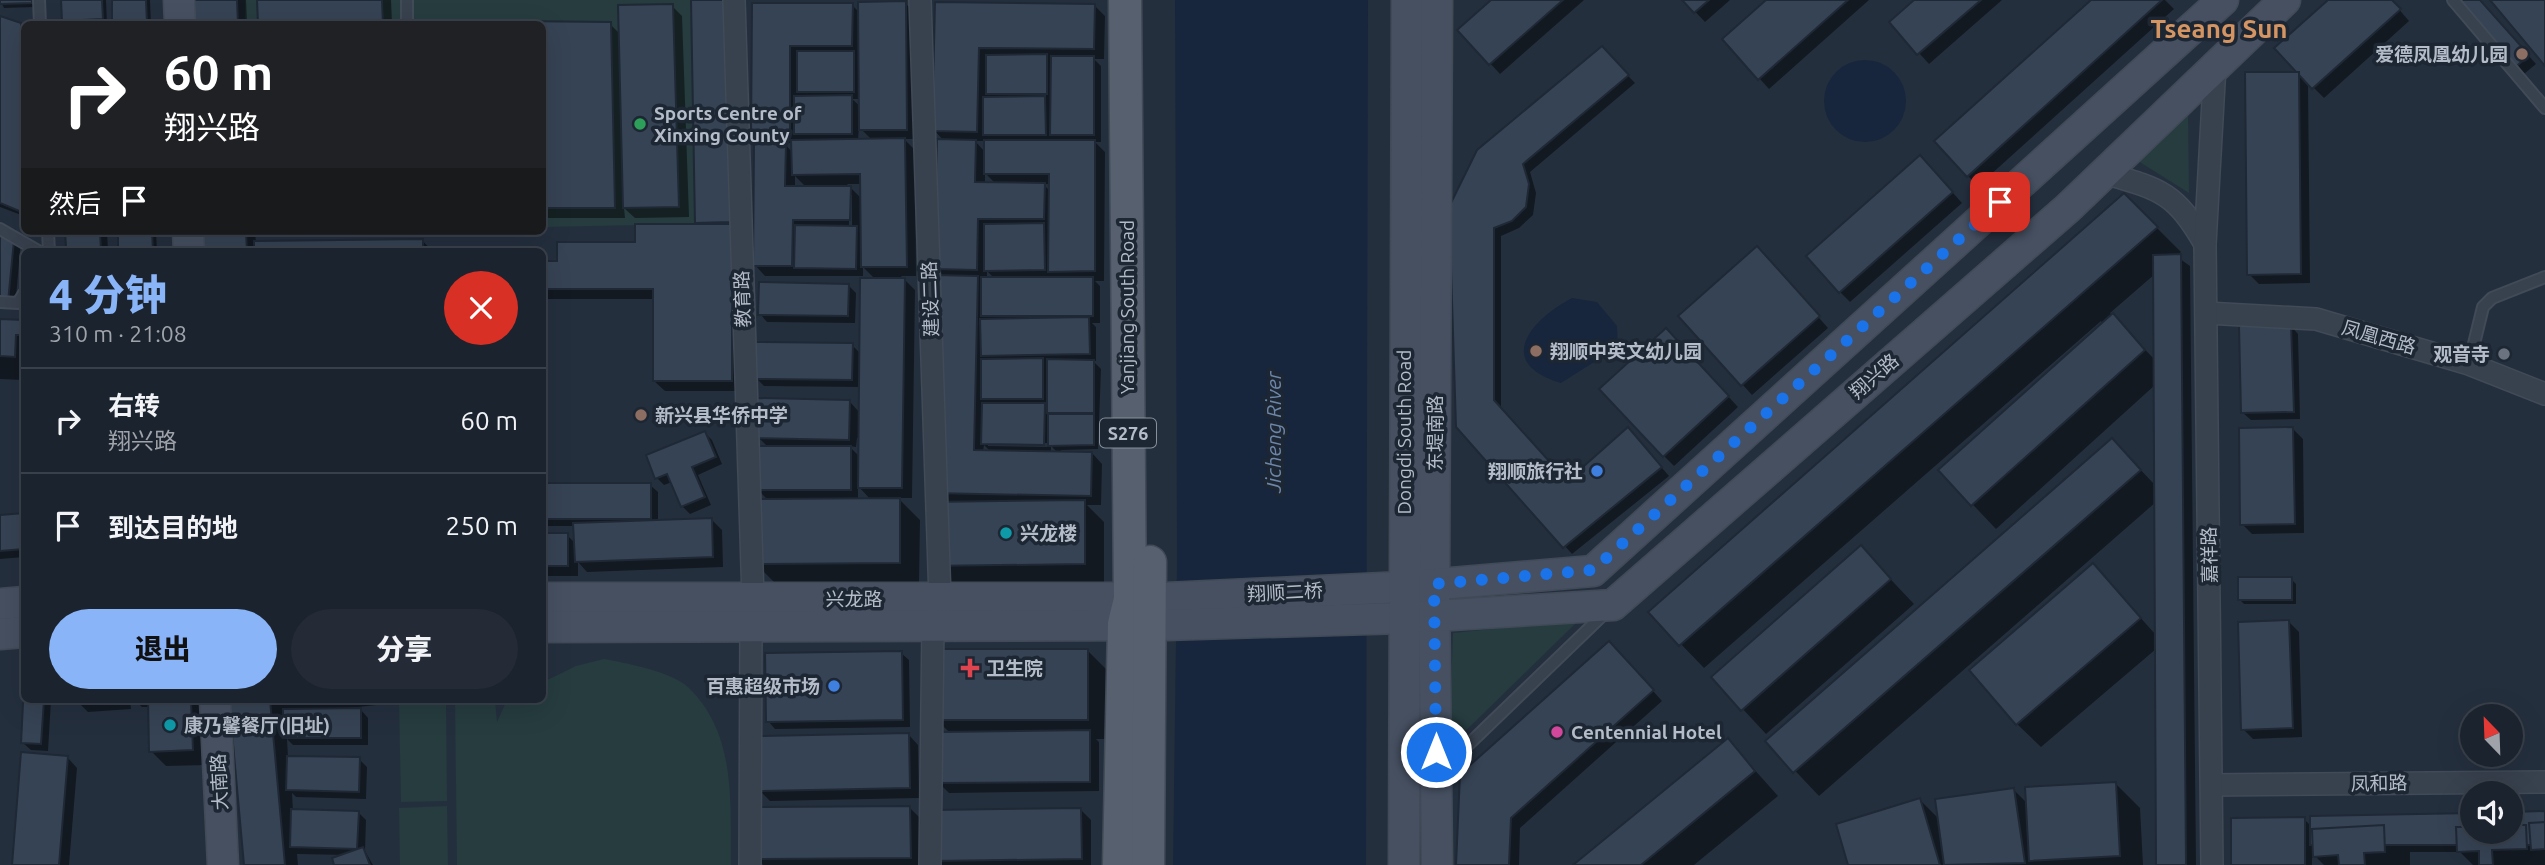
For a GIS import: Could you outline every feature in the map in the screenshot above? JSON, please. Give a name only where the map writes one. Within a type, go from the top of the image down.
[{"type":"main road","points":[[179,0],[180,21]]},
{"type":"main road","name":"Yanjiang South Road","points":[[1119,865],[1148,612],[1125,0]]},
{"type":"main road","name":"Yanjiang South Road","points":[[1141,0],[1142,237],[1147,312],[1149,865]]},
{"type":"main road","name":"Dongdi South Road","points":[[1404,865],[1407,0]]},
{"type":"main road","name":"东堤南路","points":[[1437,0],[1434,584],[1437,865]]},
{"type":"main road","points":[[1404,587],[1593,570],[2223,0]]},
{"type":"main road","name":"翔兴路","points":[[1613,606],[2104,173],[2285,0]]},
{"type":"main road","name":"翔顺二桥","points":[[1148,612],[1404,587]]},
{"type":"main road","name":"兴龙路","points":[[546,598],[752,612],[1148,612]]},
{"type":"main road","points":[[0,604],[21,602]]},
{"type":"main road","points":[[1404,618],[1613,606]]},
{"type":"main road","name":"兴龙路","points":[[546,627],[752,612]]},
{"type":"main road","name":"翔顺二桥","points":[[1148,612],[1404,618]]},
{"type":"main road","points":[[0,634],[21,632]]},
{"type":"main road","name":"大南路","points":[[215,703],[223,865]]},
{"type":"street","name":"教育路","points":[[734,0],[752,612],[750,865]]},
{"type":"street","name":"建设二路","points":[[920,0],[936,612],[930,865]]},
{"type":"street","name":"嘉祥路","points":[[2211,865],[2205,244],[2215,65]]},
{"type":"street","name":"嘉祥路","points":[[2104,173],[2153,187],[2186,212],[2205,244]]},
{"type":"street","name":"凤凰西路","points":[[2206,313],[2316,319],[2469,364],[2545,394]]},
{"type":"street","name":"凤和路","points":[[2212,785],[2545,782]]},
{"type":"lane","points":[[39,0],[40,21]]},
{"type":"lane","points":[[407,0],[407,21]]},
{"type":"lane","points":[[2453,0],[2545,108]]},
{"type":"lane","points":[[0,229],[33,248]]},
{"type":"lane","points":[[2469,364],[2483,307],[2492,298],[2545,277]]},
{"type":"lane","points":[[0,302],[18,303],[21,298]]},
{"type":"lane","points":[[1436,775],[1613,606]]},
{"type":"green space","name":"Sports Centre of Xinxing County","points":[[245,0],[734,0],[739,223],[546,227],[546,21],[245,21]]},
{"type":"green space","points":[[2188,115],[2189,193],[2135,159]]},
{"type":"green space","points":[[1579,620],[1449,747],[1453,633]]},
{"type":"green space","points":[[604,659],[649,669],[682,682],[705,707],[716,727],[728,771],[731,865],[457,865],[455,703],[495,703],[497,722],[506,703],[546,703],[546,681],[576,666]]},
{"type":"green space","points":[[399,703],[446,703],[447,801],[401,802]]},
{"type":"green space","points":[[447,806],[448,865],[400,865],[399,808]]},
{"type":"water","name":"Jicheng River","points":[[1175,0],[1368,0],[1366,865],[1173,865],[1177,561]]},
{"type":"water","points":[[1865,60],[1881,63],[1894,72],[1903,85],[1906,101],[1903,117],[1894,130],[1881,139],[1865,142],[1849,139],[1836,130],[1827,117],[1824,101],[1827,85],[1836,72],[1849,63]]},
{"type":"water","points":[[1572,298],[1597,302],[1617,326],[1618,347],[1561,383],[1541,375],[1529,364],[1524,353],[1532,329]]},
{"type":"building","points":[[0,0],[32,0],[32,3],[0,4]]},
{"type":"building","points":[[61,0],[102,0],[103,19],[62,21]]},
{"type":"building","points":[[112,0],[146,0],[147,21],[112,21]]},
{"type":"building","points":[[194,0],[237,0],[238,21],[195,21]]},
{"type":"building","points":[[257,0],[382,0],[383,21],[258,21]]},
{"type":"building","points":[[691,0],[727,0],[731,222],[695,223]]},
{"type":"building","points":[[1491,0],[1563,0],[1489,65],[1457,30]]},
{"type":"building","points":[[1682,0],[1709,0],[1694,13]]},
{"type":"building","points":[[1766,0],[1848,0],[1758,80],[1722,39]]},
{"type":"building","points":[[1914,0],[1981,0],[1917,55],[1889,22]]},
{"type":"building","points":[[2091,0],[2162,0],[1967,177],[1934,141]]},
{"type":"building","points":[[2328,0],[2392,0],[2401,9],[2312,89],[2274,48]]},
{"type":"building","points":[[2462,0],[2480,0],[2529,55],[2509,73],[2452,8]]},
{"type":"building","points":[[2490,0],[2545,0],[2545,66]]},
{"type":"building","points":[[906,1],[907,130],[859,130],[858,2]]},
{"type":"building","points":[[935,2],[1095,4],[1094,49],[979,48],[977,132],[932,131]]},
{"type":"building","points":[[752,3],[853,3],[852,46],[790,46],[790,134],[751,134]]},
{"type":"building","points":[[673,4],[679,207],[623,208],[618,5]]},
{"type":"building","points":[[0,16],[21,23],[21,212],[0,203]]},
{"type":"building","points":[[546,21],[611,22],[615,208],[546,208]]},
{"type":"building","points":[[1602,46],[1629,75],[1523,164],[1529,184],[1526,207],[1512,221],[1494,228],[1494,400],[1567,481],[1628,427],[1662,467],[1563,548],[1456,427],[1449,207],[1477,150]]},
{"type":"building","points":[[797,51],[854,51],[854,92],[797,92]]},
{"type":"building","points":[[1047,54],[1047,94],[986,94],[986,55]]},
{"type":"building","points":[[1051,56],[1094,56],[1094,135],[1050,135]]},
{"type":"building","points":[[2245,72],[2299,72],[2301,274],[2247,275]]},
{"type":"building","points":[[852,95],[852,134],[794,134],[794,96]]},
{"type":"building","points":[[1045,96],[1046,135],[983,135],[983,97]]},
{"type":"building","points":[[905,138],[907,267],[861,267],[860,174],[792,175],[791,140]]},
{"type":"building","points":[[937,139],[976,140],[975,182],[1045,183],[1044,219],[978,219],[977,270],[934,269]]},
{"type":"building","points":[[984,140],[1095,140],[1095,271],[1048,272],[1049,174],[984,174]]},
{"type":"building","points":[[754,142],[786,143],[785,186],[851,186],[850,220],[793,220],[792,266],[753,266]]},
{"type":"building","points":[[1920,155],[1953,192],[1839,293],[1806,256]]},
{"type":"building","points":[[2124,193],[2158,227],[1679,646],[1648,612]]},
{"type":"building","points":[[1044,223],[1045,270],[984,271],[984,224]]},
{"type":"building","points":[[635,224],[732,224],[732,381],[653,381],[653,289],[546,289],[546,261],[557,261],[557,242],[635,242]]},
{"type":"building","points":[[0,225],[15,230],[8,302],[0,301]]},
{"type":"building","points":[[795,225],[857,226],[856,269],[794,268]]},
{"type":"building","points":[[65,235],[100,235],[101,248],[66,247]]},
{"type":"building","points":[[118,235],[152,235],[153,248],[118,248]]},
{"type":"building","points":[[202,235],[246,235],[247,248],[203,248]]},
{"type":"building","points":[[423,239],[423,248],[254,248],[254,241]]},
{"type":"building","points":[[1757,246],[1820,316],[1741,386],[1678,316]]},
{"type":"building","points":[[2181,254],[2186,865],[2156,865],[2153,255]]},
{"type":"building","points":[[935,275],[978,276],[974,450],[1092,452],[1091,496],[930,493]]},
{"type":"building","points":[[981,277],[1093,277],[1093,316],[981,316]]},
{"type":"building","points":[[860,278],[905,278],[902,488],[858,488]]},
{"type":"building","points":[[759,282],[849,284],[848,316],[758,315]]},
{"type":"building","points":[[2113,313],[2145,350],[1971,506],[1938,470]]},
{"type":"building","points":[[1089,317],[1090,354],[981,356],[980,319]]},
{"type":"building","points":[[0,319],[21,320],[21,335],[16,335],[15,357],[0,356]]},
{"type":"building","points":[[2291,324],[2294,412],[2241,413],[2239,326]]},
{"type":"building","points":[[1666,328],[1729,396],[1663,457],[1599,389]]},
{"type":"building","points":[[755,342],[853,343],[852,380],[754,379]]},
{"type":"building","points":[[1043,358],[1043,399],[981,399],[981,359]]},
{"type":"building","points":[[1047,359],[1094,360],[1094,413],[1047,413]]},
{"type":"building","points":[[757,398],[850,400],[849,440],[756,438]]},
{"type":"building","points":[[982,403],[1045,403],[1044,445],[981,444]]},
{"type":"building","points":[[1048,414],[1094,414],[1094,445],[1048,446]]},
{"type":"building","points":[[2293,427],[2295,524],[2240,525],[2239,428]]},
{"type":"building","points":[[705,431],[716,457],[692,467],[705,497],[681,507],[667,474],[655,479],[646,455]]},
{"type":"building","points":[[2112,438],[2141,470],[1793,773],[1765,741]]},
{"type":"building","points":[[756,446],[851,446],[851,490],[756,490]]},
{"type":"building","points":[[546,483],[651,483],[651,519],[546,519]]},
{"type":"building","points":[[900,498],[900,563],[753,564],[753,499]]},
{"type":"building","name":"兴龙楼","points":[[1085,500],[1085,564],[928,566],[927,502]]},
{"type":"building","points":[[21,513],[21,549],[0,551],[0,515]]},
{"type":"building","points":[[712,518],[713,557],[575,562],[573,523]]},
{"type":"building","points":[[546,533],[568,533],[568,566],[546,566]]},
{"type":"building","points":[[1861,545],[1891,579],[1741,711],[1711,677]]},
{"type":"building","points":[[2093,563],[2141,618],[2016,725],[1969,670]]},
{"type":"building","points":[[2238,577],[2292,577],[2292,600],[2238,600]]},
{"type":"building","points":[[2289,620],[2293,728],[2241,730],[2238,622]]},
{"type":"building","name":"Centennial Hotel","points":[[1609,641],[1654,690],[1511,818],[1509,865],[1456,865],[1460,774]]},
{"type":"building","points":[[935,649],[1088,649],[1088,720],[935,720]]},
{"type":"building","name":"百惠超级市场","points":[[902,651],[903,720],[766,722],[765,653]]},
{"type":"building","points":[[23,703],[44,703],[41,744],[21,743]]},
{"type":"building","name":"康乃馨餐厅(旧址)","points":[[148,703],[191,703],[193,750],[149,752]]},
{"type":"building","points":[[229,703],[270,703],[285,865],[244,865]]},
{"type":"building","points":[[361,708],[361,738],[283,738],[283,709]]},
{"type":"building","points":[[1090,730],[1090,782],[937,783],[937,732]]},
{"type":"building","points":[[909,733],[910,788],[758,791],[757,736]]},
{"type":"building","points":[[1728,738],[1755,771],[1641,865],[1573,865]]},
{"type":"building","points":[[21,752],[68,756],[59,865],[12,865]]},
{"type":"building","points":[[287,756],[360,757],[359,792],[286,790]]},
{"type":"building","points":[[2116,782],[2120,856],[2029,861],[2025,787]]},
{"type":"building","points":[[2014,788],[2025,863],[1944,865],[1935,799]]},
{"type":"building","points":[[1920,798],[1940,865],[1848,865],[1836,824]]},
{"type":"building","points":[[910,806],[911,858],[755,859],[755,807]]},
{"type":"building","points":[[1081,808],[1082,859],[933,861],[932,810]]},
{"type":"building","points":[[291,809],[359,811],[357,849],[290,847]]},
{"type":"building","points":[[2545,811],[2545,845],[2310,845],[2310,816],[2460,813],[2460,844],[2523,844],[2523,812]]},
{"type":"building","points":[[2305,817],[2305,865],[2231,865],[2231,818]]},
{"type":"building","points":[[2545,822],[2545,849],[2531,850],[2529,823]]},
{"type":"building","points":[[2384,825],[2385,852],[2364,853],[2365,865],[2339,865],[2338,855],[2313,857],[2312,829]]},
{"type":"building","points":[[2523,825],[2526,825],[2527,849],[2492,850],[2493,865],[2479,865],[2479,851],[2457,852],[2456,827],[2460,827],[2460,844],[2523,844]]},
{"type":"building","points":[[363,847],[370,865],[334,865],[332,858]]},
{"type":"place","name":"爱德凤凰幼儿园","points":[[2522,54]]},
{"type":"place","name":"Sports Centre of Xinxing County","points":[[640,124]]},
{"type":"place","name":"翔顺中英文幼儿园","points":[[1536,351]]},
{"type":"place","name":"观音寺","points":[[2504,354]]},
{"type":"place","name":"新兴县华侨中学","points":[[641,415]]},
{"type":"place","name":"翔顺旅行社","points":[[1597,471]]},
{"type":"place","name":"兴龙楼","points":[[1006,533]]},
{"type":"place","name":"卫生院","points":[[970,668]]},
{"type":"place","name":"百惠超级市场","points":[[834,686]]},
{"type":"place","name":"康乃馨餐厅(旧址)","points":[[170,725]]},
{"type":"place","name":"Centennial Hotel","points":[[1557,732]]},
{"type":"district","name":"Tseang Sun","points":[[2219,28]]},
{"type":"route","points":[[1436,752],[1434,584],[1593,570],[2000,202]]}]
